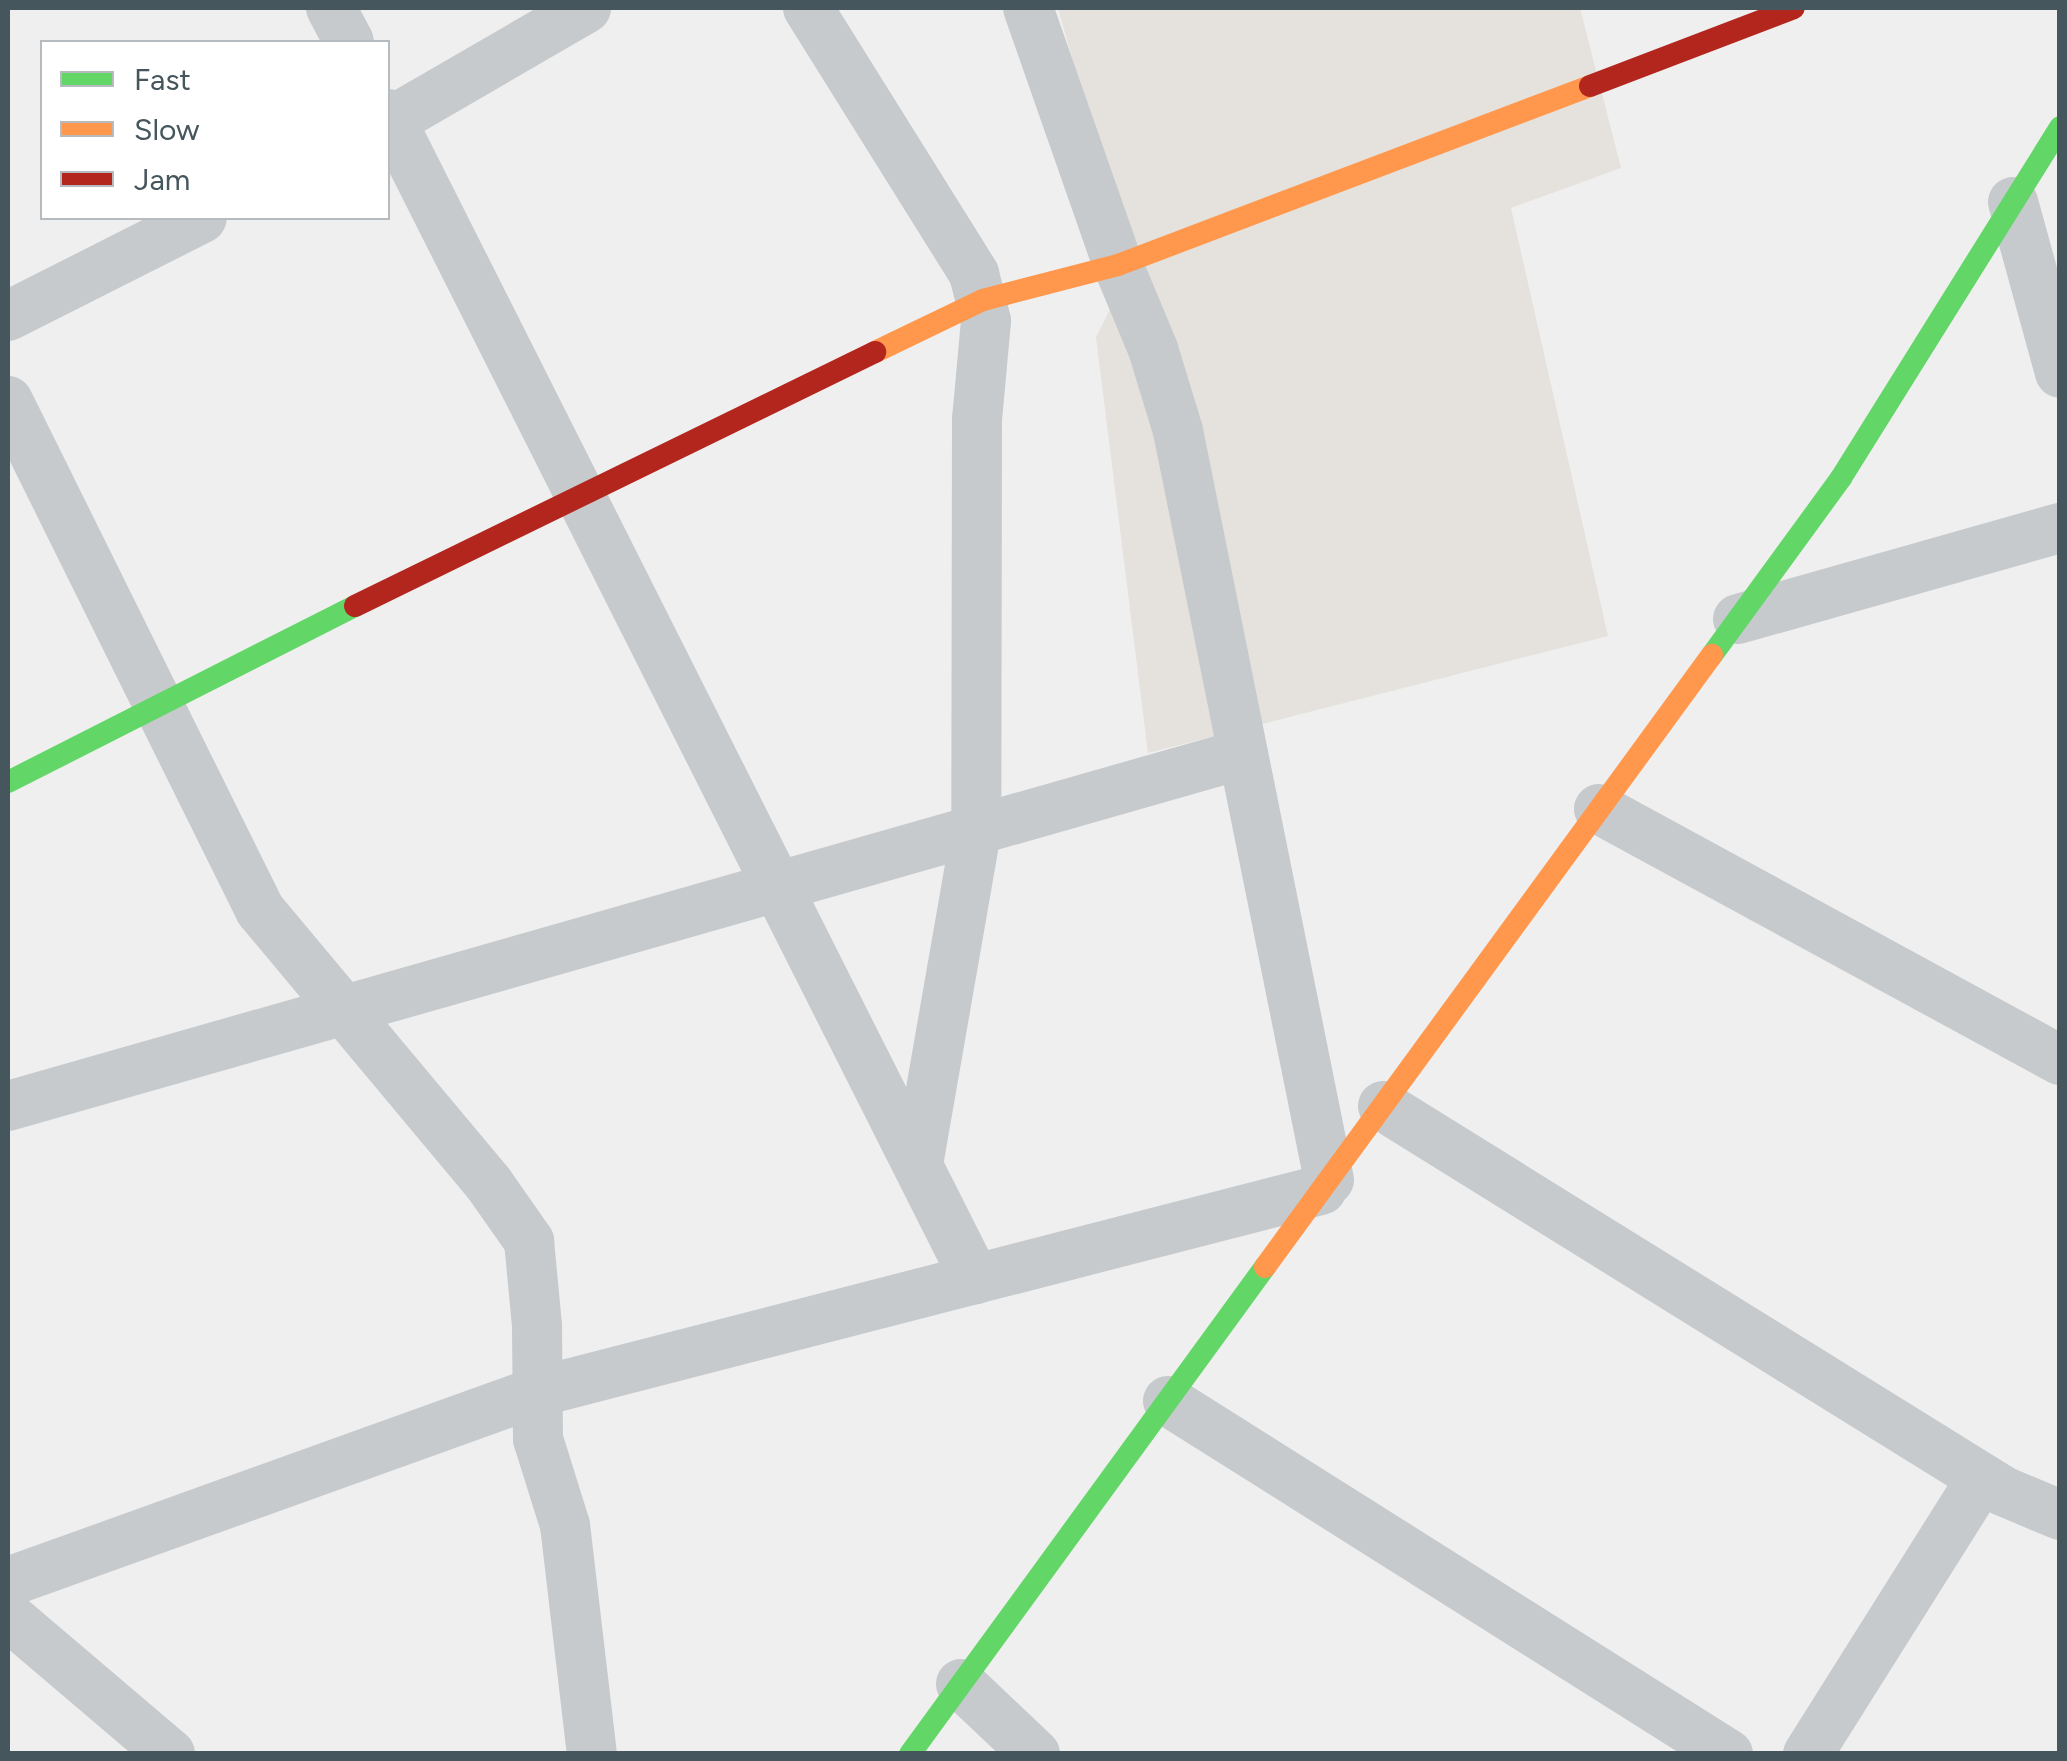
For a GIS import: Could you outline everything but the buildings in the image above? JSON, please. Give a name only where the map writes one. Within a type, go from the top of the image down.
[{"type":"street","points":[[331,8],[349,40]]},
{"type":"street","points":[[390,119],[586,8]]},
{"type":"street","points":[[808,8],[974,274],[986,320],[977,419],[976,832],[918,1166]]},
{"type":"street","points":[[1028,8],[1118,265],[1153,349],[1178,431],[1325,1185]]},
{"type":"street","points":[[8,782],[577,494],[983,300],[1118,265],[1782,10]]},
{"type":"street","points":[[390,122],[780,887],[975,1280]]},
{"type":"street","points":[[910,1754],[1841,478],[2060,127]]},
{"type":"street","points":[[2013,202],[2060,373]]},
{"type":"street","points":[[8,316],[198,220]]},
{"type":"street","points":[[8,401],[260,910],[489,1184],[529,1241],[538,1439],[564,1524],[592,1754]]},
{"type":"street","points":[[1738,619],[2060,528]]},
{"type":"street","points":[[8,1106],[1243,754]]},
{"type":"street","points":[[1599,809],[2060,1060]]},
{"type":"street","points":[[1382,1106],[1982,1478],[2060,1515]]},
{"type":"street","points":[[8,1582],[537,1392],[1325,1185]]},
{"type":"street","points":[[1168,1400],[1728,1754]]},
{"type":"street","points":[[1808,1754],[1982,1478]]},
{"type":"street","points":[[8,1616],[170,1754]]},
{"type":"street","points":[[961,1684],[1035,1754]]},
{"type":"shaded area","points":[[1058,8],[1580,8],[1621,168],[1511,208],[1608,636],[1148,753],[1096,337],[1131,268]]},
{"type":"traffic: fast","points":[[1712,655],[1841,478],[2060,127]]},
{"type":"traffic: fast","points":[[8,782],[355,606]]},
{"type":"traffic: fast","points":[[910,1754],[1265,1267]]},
{"type":"traffic: slow","points":[[875,352],[983,300],[1118,265],[1590,86]]},
{"type":"traffic: slow","points":[[1265,1267],[1712,655]]},
{"type":"traffic: jam","points":[[1590,86],[1794,8]]},
{"type":"traffic: jam","points":[[355,606],[875,352]]}]
